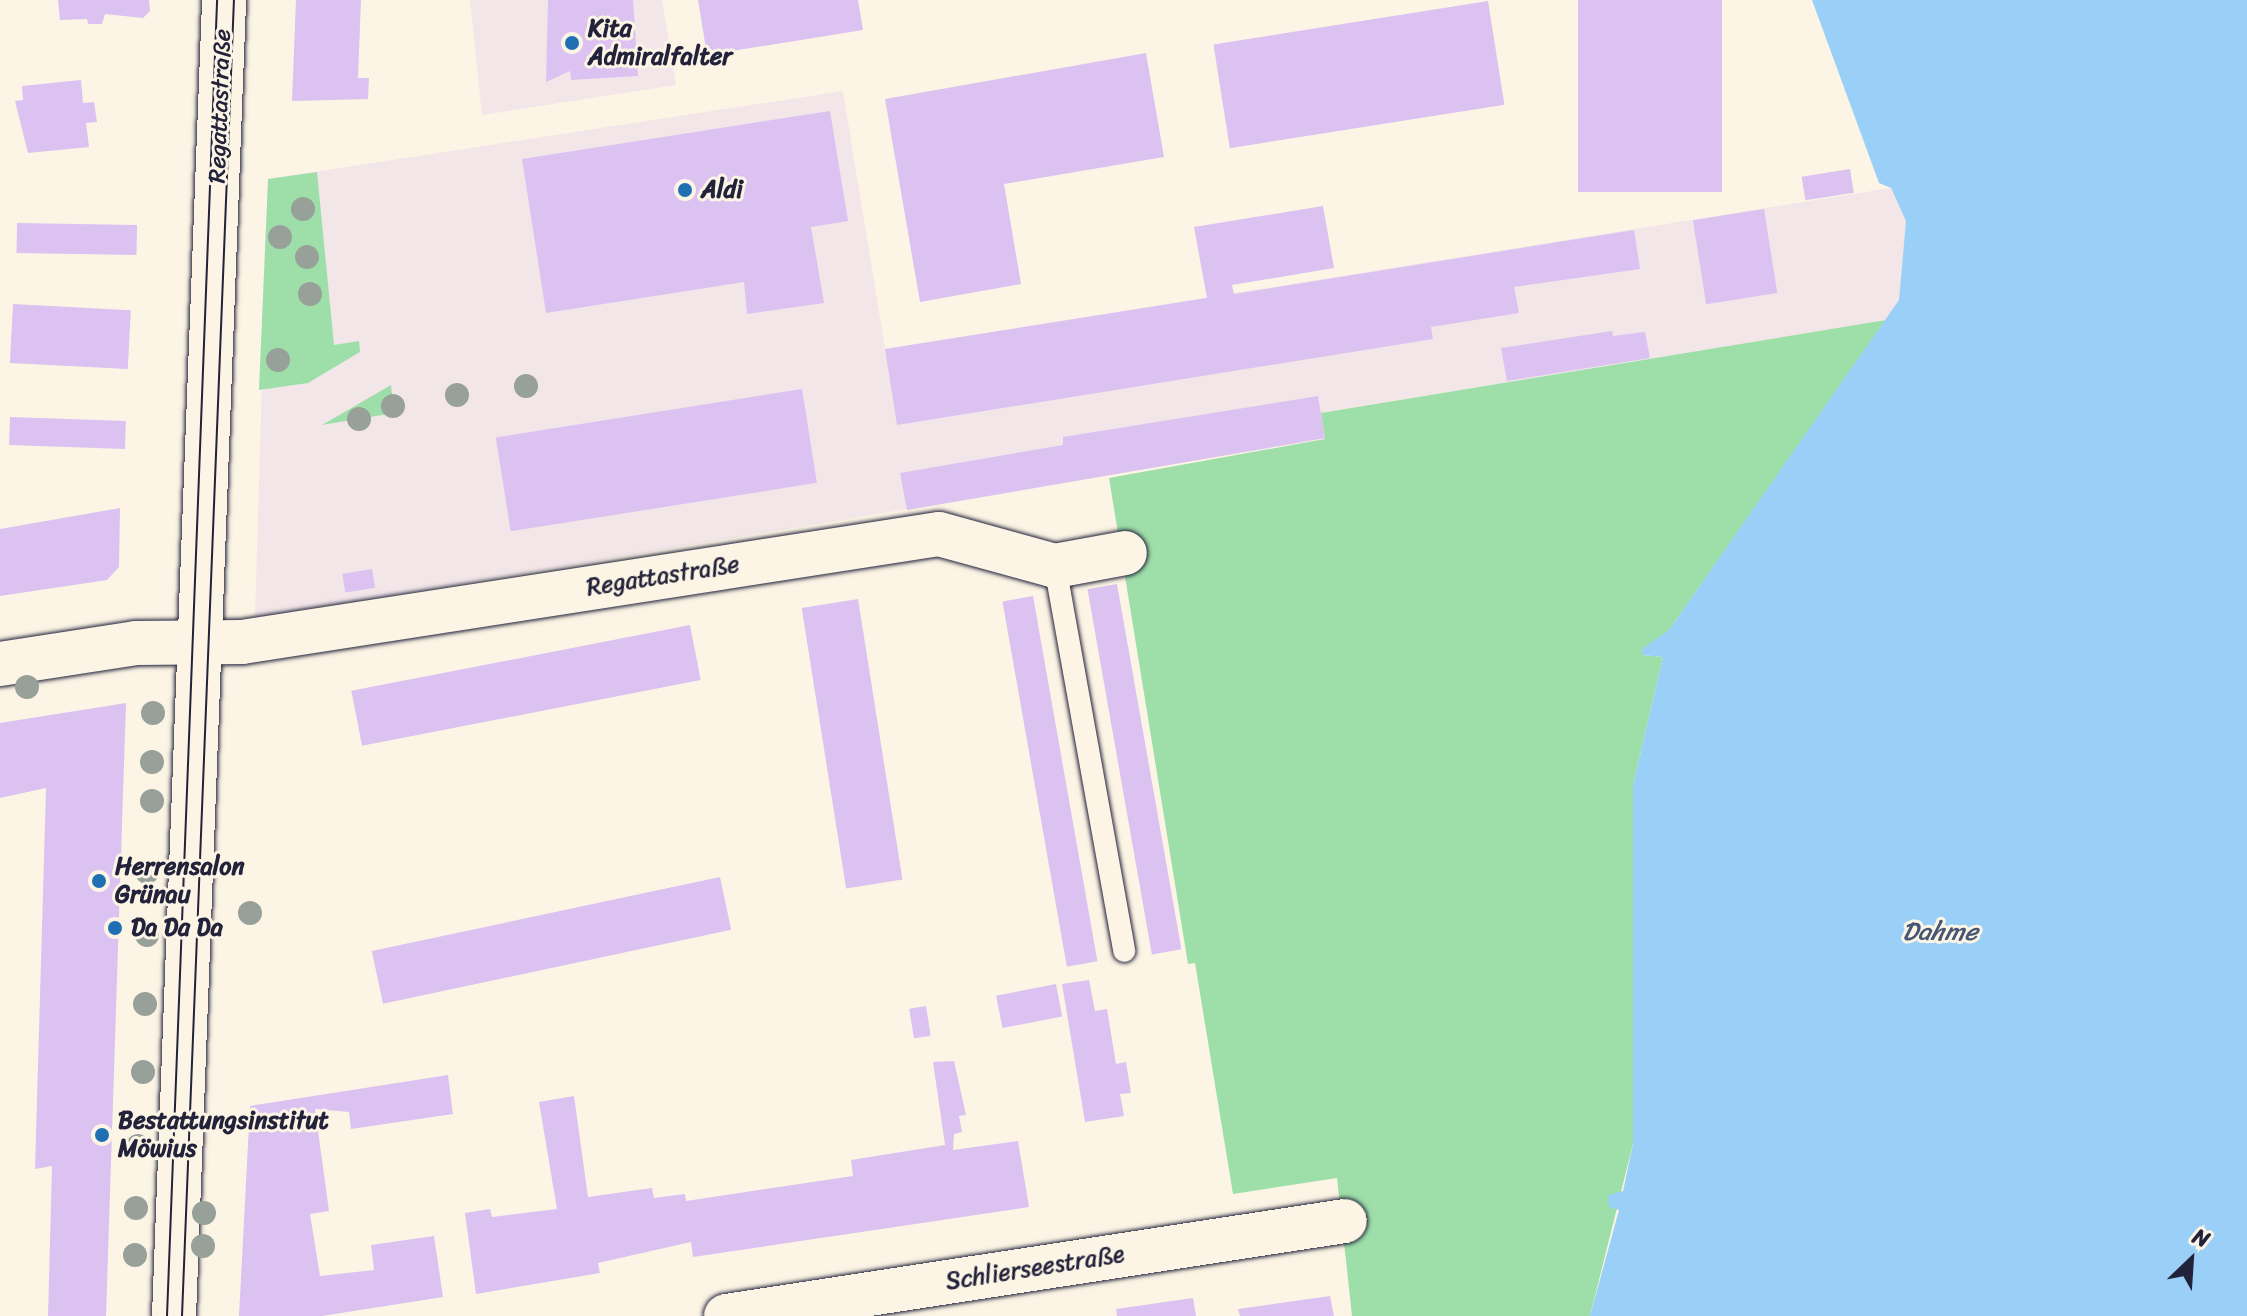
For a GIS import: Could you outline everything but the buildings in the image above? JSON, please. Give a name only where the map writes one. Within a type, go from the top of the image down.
[{"type":"street","name":"Regattastraße","points":[[174,1316],[197,643],[224,0]]},
{"type":"street","name":"Regattastraße","points":[[197,643],[242,642],[939,534],[1055,566],[1125,553]]},
{"type":"street","points":[[0,664],[136,643],[197,643]]},
{"type":"street","name":"Schlierseestraße","points":[[726,1316],[805,1310],[1345,1221]]},
{"type":"lane","points":[[1055,566],[1124,951]]},
{"type":"shaded area","name":"Kita Admiralfalter","points":[[470,0],[662,0],[676,85],[482,115]]},
{"type":"shaded area","points":[[843,91],[885,349],[1891,188],[1906,221],[1899,300],[1886,320],[1321,413],[1325,439],[255,618],[268,179]]},
{"type":"green space","points":[[317,172],[334,345],[359,341],[360,352],[308,383],[259,390],[268,179]]},
{"type":"green space","points":[[1886,320],[1669,630],[1642,655],[1663,657],[1633,785],[1633,1144],[1590,1316],[1352,1316],[1337,1178],[1233,1194],[1195,963],[1188,964],[1109,478],[1325,439],[1321,413]]},
{"type":"green space","points":[[391,385],[394,413],[322,425]]},
{"type":"water","name":"Dahme","points":[[1812,0],[2247,0],[2247,1316],[1590,1316],[1619,1210],[1609,1207],[1608,1195],[1623,1191],[1633,1144],[1633,785],[1663,657],[1642,655],[1642,649],[1669,630],[1899,300],[1906,221],[1891,188],[1879,183]]},
{"type":"tram line","points":[[167,1316],[217,0]]},
{"type":"tram line","points":[[182,1316],[234,0]]},
{"type":"place","name":"Kita Admiralfalter","points":[[572,43]]},
{"type":"place","name":"Aldi","points":[[685,190]]},
{"type":"place","name":"Herrensalon Grünau","points":[[99,881]]},
{"type":"place","name":"Da Da Da","points":[[115,928]]},
{"type":"place","name":"Bestattungsinstitut Möwius","points":[[102,1135]]}]
